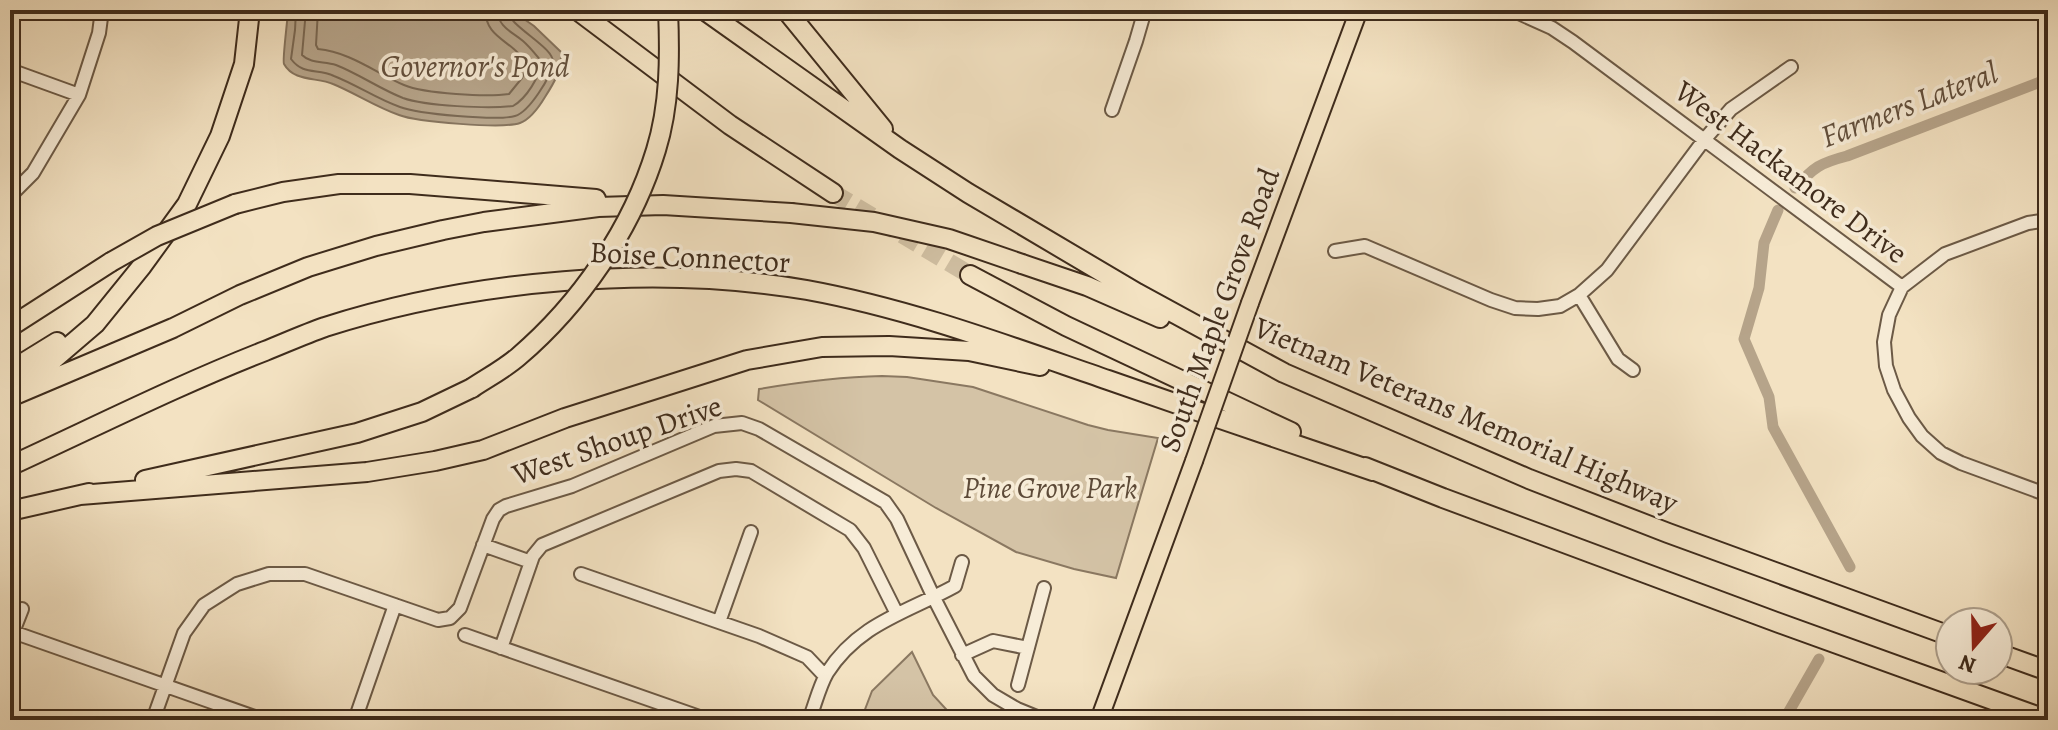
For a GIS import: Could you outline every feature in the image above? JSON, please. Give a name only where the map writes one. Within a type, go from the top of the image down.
[{"type":"highway","points":[[10,387],[53,360],[95,324],[187,204],[220,136],[244,64],[250,10]]},
{"type":"highway","points":[[577,10],[730,125],[833,193]]},
{"type":"highway","points":[[10,511],[357,433],[422,412],[472,388],[517,357],[584,286],[640,194],[657,148],[667,97],[670,51],[668,10]]},
{"type":"highway","name":"Vietnam Veterans Memorial Highway","points":[[704,10],[900,149],[968,193],[1137,293],[1284,373],[1529,479],[1934,630]]},
{"type":"highway","points":[[786,10],[900,149]]},
{"type":"highway","points":[[10,327],[157,236],[235,204],[283,192],[339,184],[410,184],[663,205]]},
{"type":"highway","name":"Boise Connector","points":[[10,397],[159,334],[254,289],[308,267],[376,246],[484,222],[598,207],[663,205],[874,222],[934,235],[1087,286],[1284,373]]},
{"type":"highway","points":[[10,371],[51,348],[88,318],[142,266]]},
{"type":"highway","points":[[970,275],[1066,326],[1373,471],[2048,720]]},
{"type":"highway","name":"Boise Connector","points":[[10,466],[213,371],[323,328],[433,299],[583,279],[659,278],[732,281],[806,290],[905,313],[1373,471]]},
{"type":"highway","points":[[80,495],[367,472],[435,461],[483,450],[565,418],[747,360],[822,347],[889,346],[969,351],[1109,381]]},
{"type":"highway","points":[[2014,659],[2048,671]]},
{"type":"main road","name":"South Maple Grove Road","points":[[1099,720],[1359,10]]},
{"type":"street","points":[[10,196],[33,173],[79,95],[99,33],[102,10]]},
{"type":"street","points":[[1112,110],[1145,10]]},
{"type":"street","name":"West Hackamore Drive","points":[[1512,10],[1552,28],[1902,287],[1945,254],[2028,223],[2048,220]]},
{"type":"street","points":[[1335,251],[1365,246],[1515,308],[1560,306],[1579,295],[1607,270],[1704,140],[1731,109],[1791,67]]},
{"type":"street","points":[[10,70],[79,95]]},
{"type":"street","points":[[1902,287],[1889,315],[1884,342],[1886,366],[1909,418],[1922,436],[1941,453],[2048,495]]},
{"type":"street","points":[[1579,295],[1618,359],[1633,370]]},
{"type":"street","name":"West Shoup Drive","points":[[483,545],[493,519],[506,506],[572,486],[714,426],[742,423],[759,429],[885,502],[897,519],[974,676],[993,695],[1025,716],[1044,720]]},
{"type":"street","points":[[501,648],[531,562],[542,545],[719,471],[736,469],[751,471],[850,530],[864,548],[897,614]]},
{"type":"street","points":[[719,622],[751,532]]},
{"type":"street","points":[[153,720],[184,633],[204,605],[237,584],[269,574],[305,574],[438,620],[450,618],[460,608],[483,545],[531,562]]},
{"type":"street","points":[[809,720],[825,676],[854,640],[876,624],[955,586],[962,562]]},
{"type":"street","points":[[581,574],[759,636],[807,657],[825,676]]},
{"type":"street","points":[[1018,685],[1044,588]]},
{"type":"street","points":[[355,720],[395,605]]},
{"type":"street","points":[[22,609],[12,632],[263,720]]},
{"type":"street","points":[[465,635],[708,720]]},
{"type":"street","points":[[962,655],[993,641],[1028,648]]},
{"type":"green space","name":"Pine Grove Park","points":[[882,376],[973,387],[1088,425],[1158,438],[1116,578],[1016,552],[936,508],[758,400],[759,389],[820,380]]},
{"type":"green space","points":[[912,652],[933,695],[956,720],[861,720],[872,691]]},
{"type":"water","name":"Governor's Pond","points":[[288,10],[511,10],[534,26],[561,52],[560,65],[540,105],[520,123],[479,125],[409,118],[333,84],[288,70],[284,61]]},
{"type":"waterway","name":"Farmers Lateral","points":[[1795,188],[1824,164],[2048,79]]},
{"type":"waterway","name":"Farmers Lateral","points":[[1778,210],[1764,243],[1759,288],[1744,339],[1769,397],[1773,427],[1850,567]]},
{"type":"waterway","name":"Farmers Lateral","points":[[1784,720],[1819,659]]},
{"type":"tunnel","points":[[833,193],[970,275]]}]
